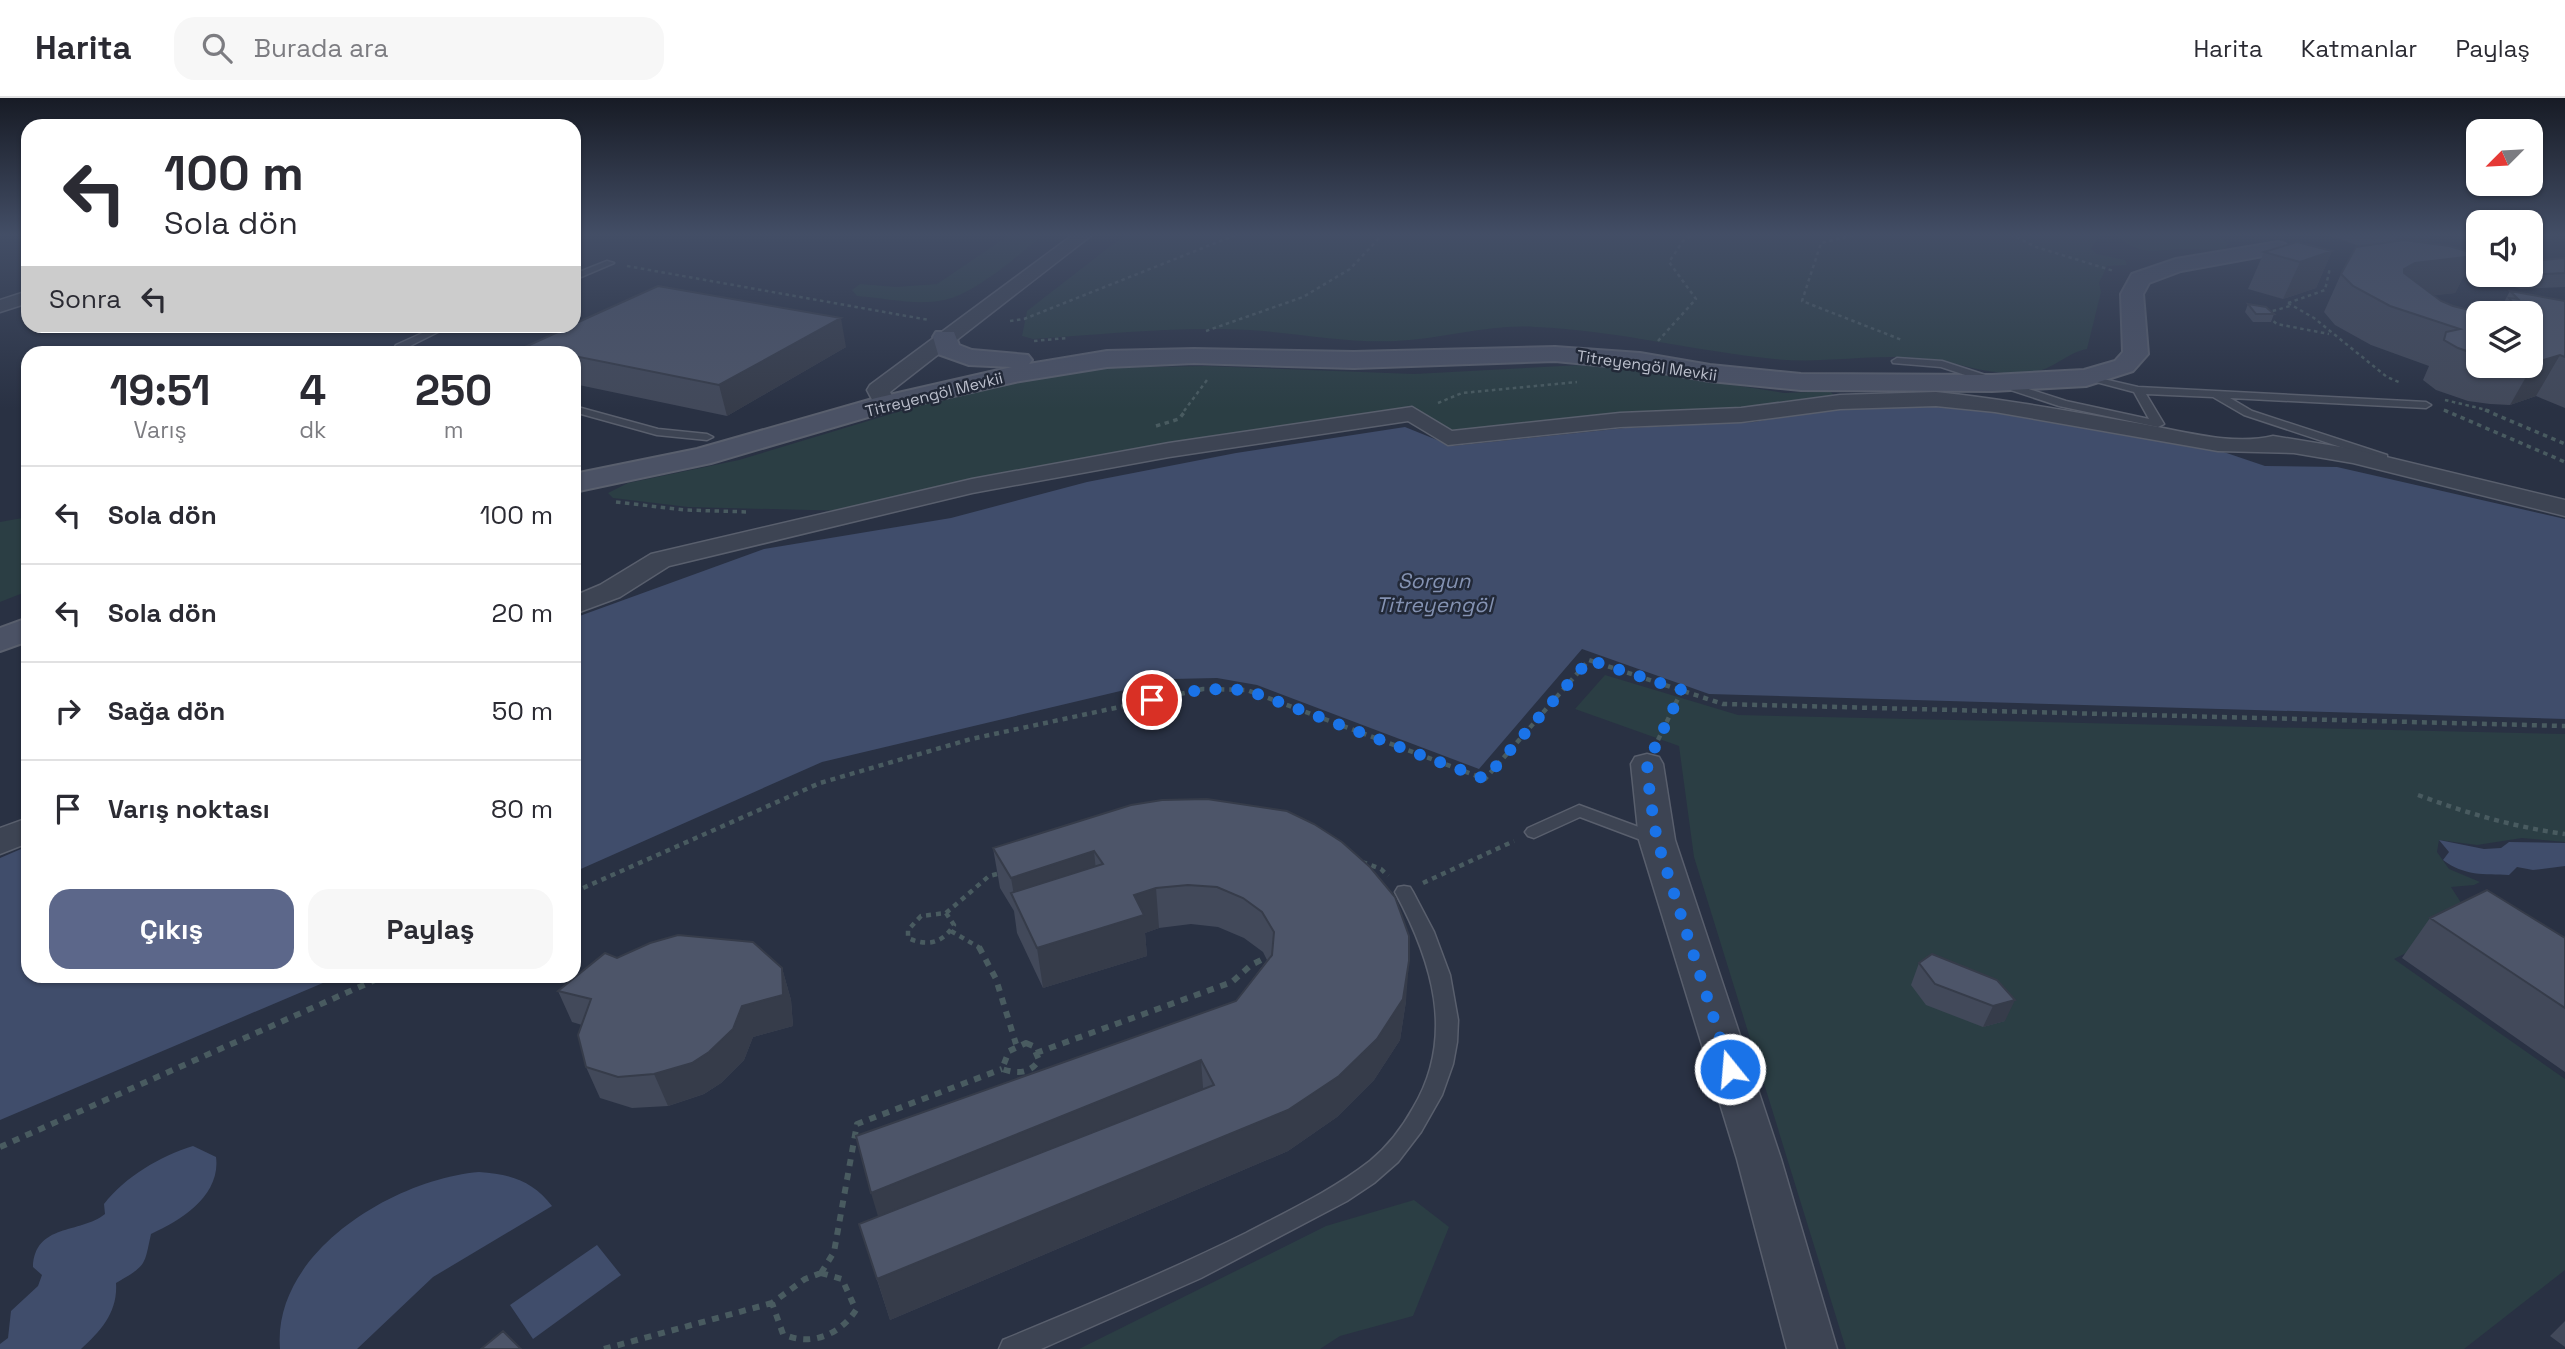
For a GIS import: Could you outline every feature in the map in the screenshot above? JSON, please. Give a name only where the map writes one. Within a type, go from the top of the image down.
[{"type":"street","points":[[882,397],[955,330],[1006,292]]},
{"type":"street","name":"Titreyengöl Mevkii","points":[[581,481],[762,442],[882,397],[1107,359],[1396,359],[1555,354],[1640,361],[1710,373],[1801,382],[1992,383],[2086,378],[2124,366],[2136,354],[2133,292]]},
{"type":"street","points":[[0,306],[21,299]]},
{"type":"street","name":"Titreyengöl Mevkii","points":[[955,330],[947,349],[959,355],[1019,360]]},
{"type":"street","name":"Titreyengöl Mevkii","points":[[581,463],[882,397],[1019,360],[1081,351],[1176,346],[1214,347],[1301,358]]},
{"type":"street","points":[[581,603],[610,591],[660,560],[972,486],[1169,450],[1412,414],[1448,438],[1620,420],[1741,415],[1840,402],[1936,399],[1995,405],[2218,444],[2292,447]]},
{"type":"street","points":[[2158,424],[2353,456],[2565,508]]},
{"type":"street","points":[[0,616],[21,608]]},
{"type":"street","points":[[0,640],[21,632]]},
{"type":"street","points":[[1647,764],[1657,840],[1767,1185],[1812,1349]]},
{"type":"street","points":[[0,842],[21,833]]},
{"type":"lane","points":[[403,346],[430,333]]},
{"type":"lane","points":[[1897,361],[1942,364],[1992,383],[2063,404],[2158,424]]},
{"type":"lane","points":[[2086,378],[2173,395],[2215,394],[2426,405]]},
{"type":"lane","points":[[2138,390],[2158,424]]},
{"type":"lane","points":[[2215,394],[2248,414],[2299,432],[2413,466],[2565,503]]},
{"type":"lane","points":[[581,411],[657,432],[706,437]]},
{"type":"lane","points":[[1534,832],[1579,811],[1657,840]]},
{"type":"lane","points":[[1013,1349],[1234,1252],[1336,1196],[1401,1144],[1435,1087],[1444,1063],[1447,1030],[1443,993],[1435,958],[1420,920],[1404,892]]},
{"type":"path","points":[[767,292],[955,330]]},
{"type":"path","points":[[1005,322],[1024,319],[1091,292]]},
{"type":"path","points":[[1199,333],[1311,292]]},
{"type":"path","points":[[1805,292],[1802,301],[1903,341]]},
{"type":"path","points":[[2319,292],[2265,314],[2277,324],[2330,334]]},
{"type":"path","points":[[2426,405],[2460,415],[2565,462]]},
{"type":"path","points":[[581,889],[820,783],[971,739],[1203,689],[1247,690],[1485,779],[1589,660],[1723,704],[2565,726]]},
{"type":"path","points":[[1647,764],[1682,690]]},
{"type":"path","points":[[2418,795],[2466,813],[2565,834]]},
{"type":"path","points":[[1356,860],[1381,869],[1404,892],[1534,832]]},
{"type":"path","points":[[946,913],[954,925],[951,931],[934,943],[917,944],[908,938],[908,930],[921,916],[946,913],[989,876],[1008,871]]},
{"type":"path","points":[[951,931],[969,939],[981,949],[1007,1007],[1016,1044]]},
{"type":"path","points":[[1036,1053],[1232,982],[1251,965],[1274,954]]},
{"type":"path","points":[[0,1147],[368,983]]},
{"type":"path","points":[[821,1273],[834,1252],[857,1124],[1002,1069],[1020,1073],[1035,1066],[1038,1060],[1036,1053],[1026,1043],[1016,1044],[1003,1059],[1002,1069]]},
{"type":"path","points":[[604,1349],[772,1303],[805,1279],[821,1273],[837,1274],[846,1281],[856,1310],[850,1324],[838,1336],[807,1347],[792,1343],[782,1334],[772,1303]]},
{"type":"shaded area","points":[[854,292],[964,292],[934,302],[857,296]]},
{"type":"shaded area","points":[[1051,292],[2101,292],[2087,349],[2037,372],[2015,374],[1918,358],[1774,359],[1625,336],[1535,327],[1380,341],[1234,329],[1148,331],[1033,339],[1022,336],[1027,311]]},
{"type":"shaded area","points":[[1600,364],[1784,393],[1830,391],[1837,399],[1735,413],[1453,434],[1415,410],[848,511],[688,507],[613,498],[608,493],[628,483],[739,460],[944,398],[1092,368],[1206,366],[1414,374]]},
{"type":"shaded area","points":[[21,518],[21,594],[0,602],[0,522]]},
{"type":"shaded area","points":[[1605,675],[1738,715],[2565,734],[2565,842],[2522,838],[2477,845],[2439,840],[2437,852],[2449,869],[2480,882],[2451,887],[2467,912],[2454,929],[2394,959],[2565,1079],[2565,1270],[2464,1349],[1846,1349],[1694,857],[1679,746],[1575,709]]},
{"type":"shaded area","points":[[1414,1200],[1449,1227],[1413,1316],[1340,1336],[1320,1349],[1079,1349],[1326,1226]]},
{"type":"water","name":"Sorgun Titreyengöl","points":[[1967,405],[2203,445],[2265,466],[2337,467],[2565,519],[2565,719],[1709,694],[1582,649],[1479,769],[1257,685],[1217,678],[1171,679],[822,762],[581,869],[581,615],[764,549],[951,518],[1087,482],[1236,453],[1405,427],[1452,446],[1625,428],[1754,422],[1838,406]]},
{"type":"water","points":[[2439,840],[2484,849],[2501,848],[2509,842],[2565,843],[2565,866],[2533,870],[2517,867],[2509,875],[2467,872],[2443,860],[2449,852]]},
{"type":"water","points":[[21,849],[21,983],[323,983],[0,1120],[0,858]]},
{"type":"water","points":[[193,1146],[216,1157],[216,1171],[212,1183],[206,1194],[187,1214],[151,1234],[142,1264],[116,1283],[111,1312],[95,1335],[81,1349],[0,1349],[0,1344],[8,1338],[11,1311],[38,1286],[42,1275],[33,1267],[36,1253],[42,1243],[50,1236],[105,1214],[104,1204],[133,1176],[168,1155]]},
{"type":"water","points":[[479,1172],[520,1180],[537,1190],[552,1206],[433,1277],[357,1349],[280,1349],[283,1314],[296,1281],[317,1252],[345,1227],[377,1206],[411,1189],[446,1178]]},
{"type":"water","points":[[597,1245],[621,1275],[533,1339],[510,1305]]},
{"type":"building","points":[[644,292],[694,292],[841,318],[719,385],[581,357],[581,346],[527,346],[556,333],[581,333],[581,321]]},
{"type":"building","points":[[2365,292],[2430,292],[2441,301],[2466,309],[2466,351],[2444,340],[2446,332],[2460,329],[2390,306]]},
{"type":"building","points":[[2511,292],[2518,292],[2565,301],[2565,357],[2560,355],[2543,360],[2543,301],[2511,301],[2509,298],[2518,299]]},
{"type":"building","points":[[2248,304],[2266,307],[2274,314],[2256,314]]},
{"type":"building","points":[[1207,799],[1287,811],[1314,824],[1342,842],[1370,867],[1395,897],[1409,936],[1409,961],[1403,999],[1377,1039],[1339,1076],[1288,1110],[877,1279],[859,1224],[1214,1085],[1201,1060],[871,1193],[856,1136],[1236,1001],[1272,955],[1274,932],[1262,912],[1243,898],[1217,887],[1188,885],[1156,888],[1134,895],[1144,915],[1037,948],[1011,893],[1103,864],[1094,851],[1011,878],[993,848],[1131,805],[1162,800]]},
{"type":"building","points":[[2487,890],[2565,938],[2565,1008],[2430,918]]},
{"type":"building","points":[[678,935],[753,942],[782,968],[783,995],[742,1006],[733,1029],[709,1052],[692,1063],[654,1074],[618,1077],[586,1067],[578,1035],[591,999],[558,991],[568,983],[581,983],[581,972],[605,953],[617,958],[650,943]]},
{"type":"building","points":[[1932,954],[1997,980],[2015,1000],[1993,1006],[1935,984],[1919,963]]},
{"type":"building","points":[[503,1331],[521,1349],[481,1349]]},
{"type":"route","points":[[1152,700],[1203,689],[1247,690],[1485,779],[1589,660],[1682,690],[1647,764],[1650,797],[1657,840],[1730,1069]]}]
